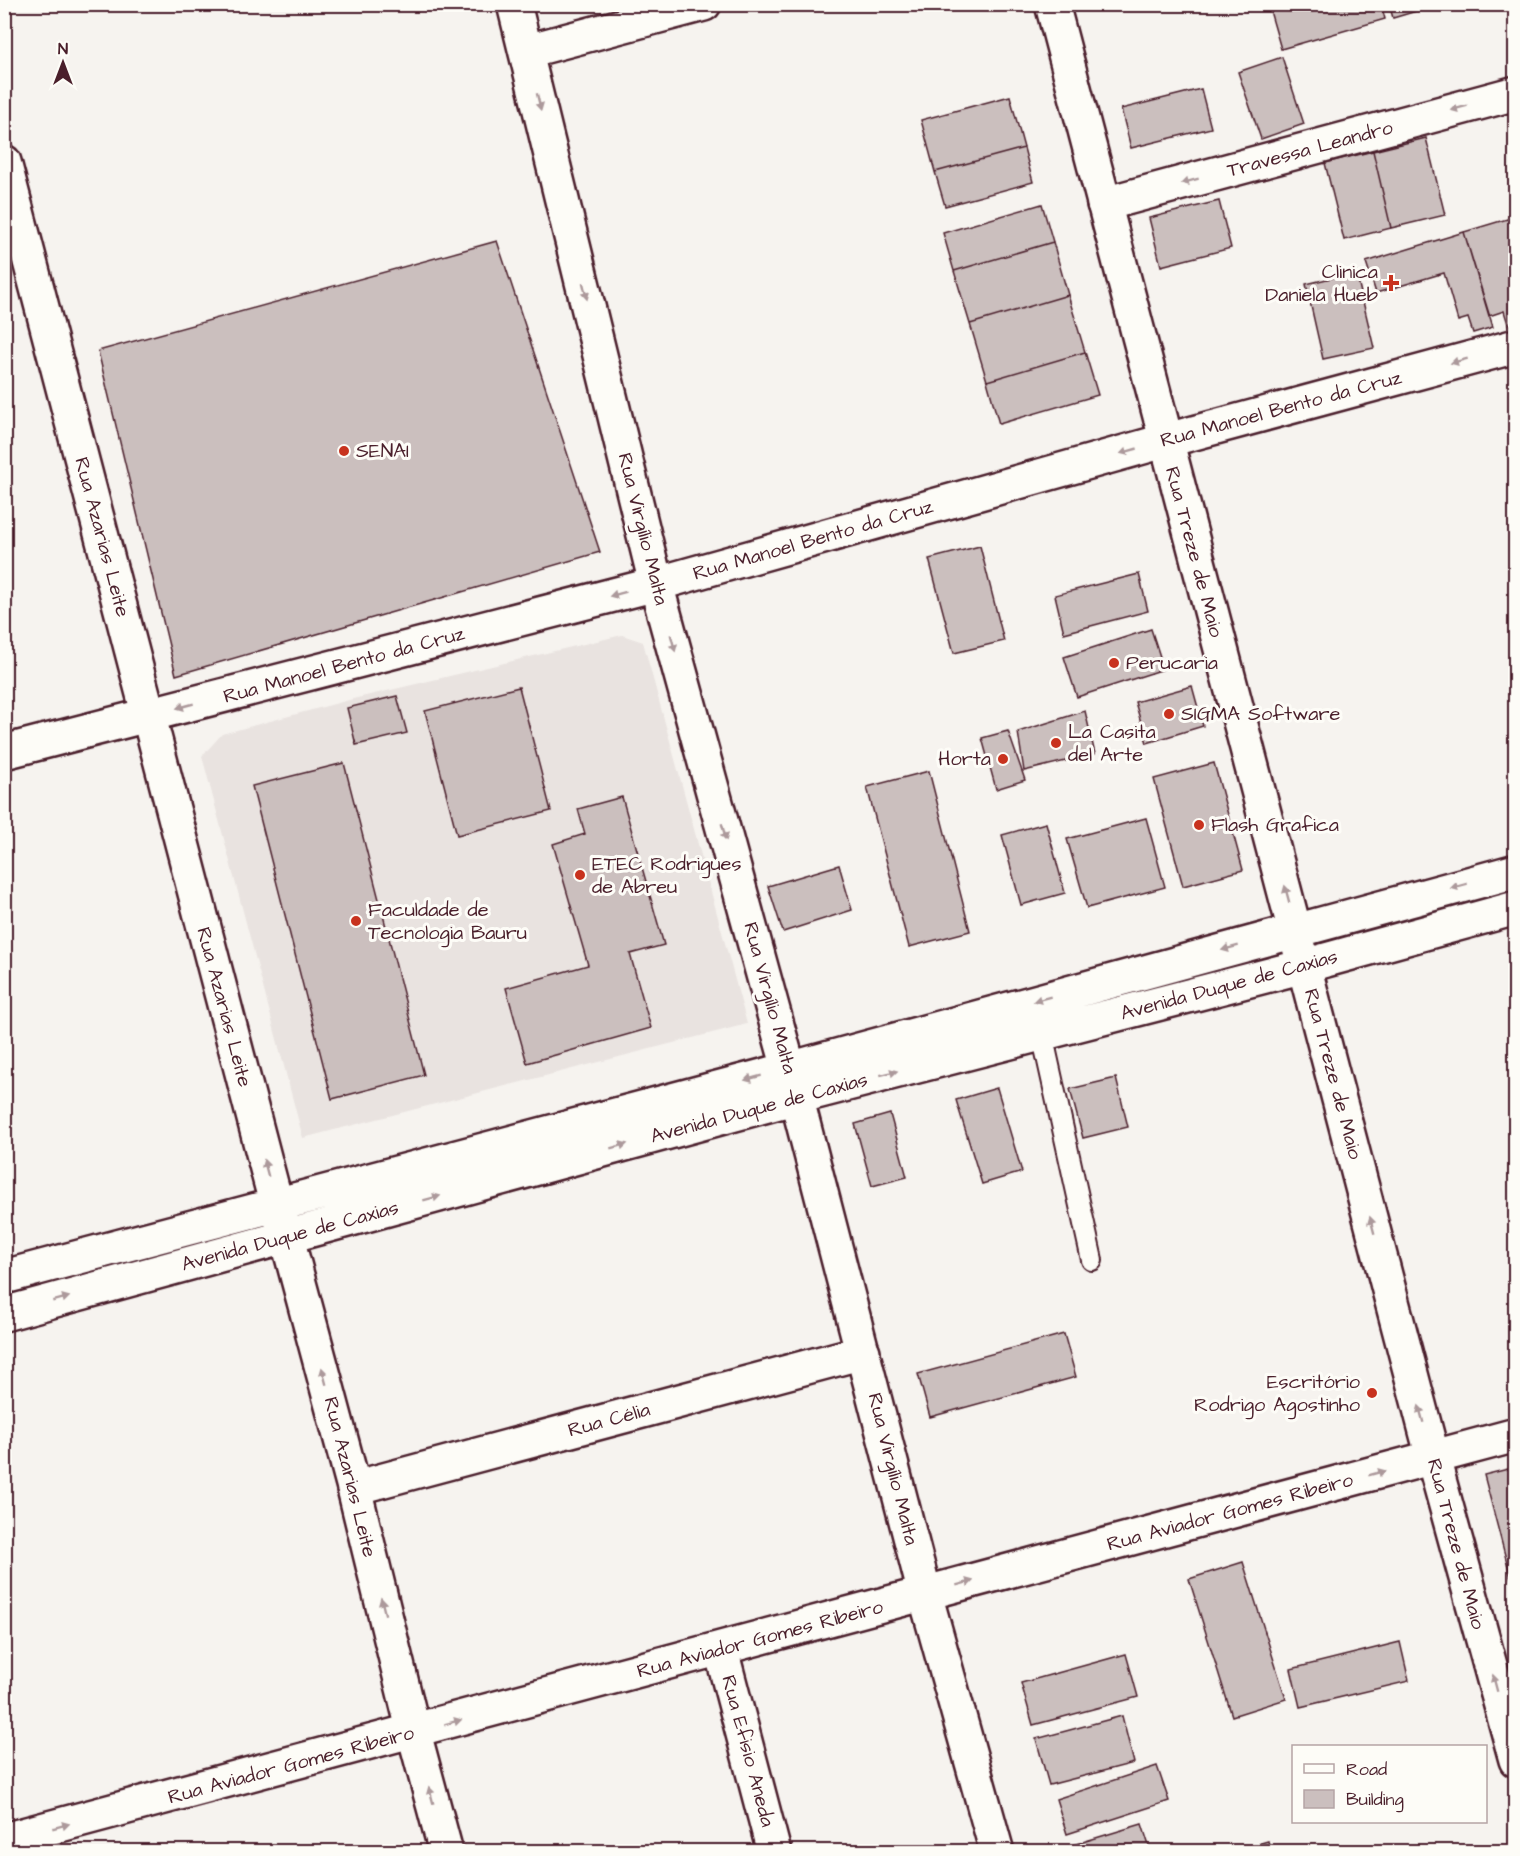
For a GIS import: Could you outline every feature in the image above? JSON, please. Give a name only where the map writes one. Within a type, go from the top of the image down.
[{"type":"street","name":"Rua Virgílio Malta","points":[[514,4],[656,584],[793,1083],[925,1594],[997,1851]]},
{"type":"street","points":[[527,51],[704,4]]},
{"type":"street","name":"Rua Treze de Maio","points":[[1052,4],[1164,441],[1296,930],[1433,1458],[1515,1760]]},
{"type":"street","name":"Travessa Leandro","points":[[1104,204],[1515,93]]},
{"type":"street","name":"Rua Azarias Leite","points":[[4,162],[276,1203],[354,1488],[446,1851]]},
{"type":"street","name":"Rua Manoel Bento da Cruz","points":[[4,752],[656,584],[1164,441],[1515,346]]},
{"type":"street","name":"Avenida Duque de Caxias","points":[[4,1314],[287,1238],[1296,930],[1515,871]]},
{"type":"street","name":"Avenida Duque de Caxias","points":[[4,1277],[276,1203],[793,1083],[1042,1034],[1305,966],[1515,908]]},
{"type":"street","name":"Rua Célia","points":[[354,1488],[863,1352]]},
{"type":"street","name":"Rua Aviador Gomes Ribeiro","points":[[4,1840],[721,1650],[1515,1435]]},
{"type":"street","name":"Rua Efisio Aneda","points":[[721,1650],[774,1851]]},
{"type":"lane","points":[[1042,1034],[1092,1260]]},
{"type":"shaded area","points":[[622,635],[643,642],[747,1024],[303,1138],[202,756],[222,734],[353,699]]},
{"type":"building","points":[[1268,4],[1381,4],[1385,19],[1281,49]]},
{"type":"building","points":[[1389,4],[1440,4],[1393,18]]},
{"type":"building","points":[[1282,57],[1304,124],[1261,139],[1238,72]]},
{"type":"building","points":[[1201,89],[1211,128],[1131,148],[1121,109]]},
{"type":"building","points":[[1010,96],[1024,148],[935,172],[921,120]]},
{"type":"building","points":[[1426,138],[1445,215],[1391,228],[1373,151]]},
{"type":"building","points":[[1024,148],[1033,182],[945,206],[935,172]]},
{"type":"building","points":[[1373,151],[1391,228],[1344,240],[1325,163]]},
{"type":"building","points":[[1219,201],[1231,248],[1161,266],[1149,218]]},
{"type":"building","points":[[1042,204],[1053,242],[954,271],[943,233]]},
{"type":"building","points":[[1514,217],[1516,321],[1508,324],[1504,311],[1489,316],[1464,232]]},
{"type":"building","name":"Clinica Daniela Hueb","points":[[1464,232],[1493,327],[1473,333],[1468,318],[1458,321],[1444,273],[1376,293],[1366,262]]},
{"type":"building","name":"SENAI","points":[[497,241],[600,552],[176,675],[98,351]]},
{"type":"building","points":[[1053,242],[1068,295],[970,324],[954,271]]},
{"type":"building","points":[[1356,272],[1374,348],[1323,359],[1306,284]]},
{"type":"building","points":[[1068,295],[1085,352],[987,381],[970,324]]},
{"type":"building","points":[[1085,352],[1098,395],[999,424],[987,381]]},
{"type":"building","points":[[980,546],[1004,641],[954,653],[929,559]]},
{"type":"building","points":[[1139,574],[1148,611],[1064,633],[1055,595]]},
{"type":"building","name":"Perucaria","points":[[1151,629],[1164,669],[1077,697],[1064,657]]},
{"type":"building","name":"SIGMA Software","points":[[1192,686],[1203,726],[1147,743],[1135,702]]},
{"type":"building","points":[[519,687],[551,811],[457,835],[425,711]]},
{"type":"building","points":[[397,696],[407,733],[356,745],[347,708]]},
{"type":"building","name":"La Casita del Arte","points":[[1085,711],[1095,754],[1024,771],[1018,732]]},
{"type":"building","name":"Horta","points":[[1008,731],[1025,780],[996,789],[982,738]]},
{"type":"building","points":[[344,763],[424,1075],[332,1099],[252,786]]},
{"type":"building","name":"Flash Grafica","points":[[1214,763],[1243,870],[1183,886],[1154,779]]},
{"type":"building","points":[[929,771],[970,931],[909,947],[867,787]]},
{"type":"building","points":[[622,797],[664,945],[630,954],[651,1028],[527,1063],[506,988],[588,965],[553,844],[585,834],[578,809]]},
{"type":"building","points":[[1146,818],[1165,887],[1087,908],[1067,839]]},
{"type":"building","points":[[1046,823],[1065,893],[1021,905],[1002,835]]},
{"type":"building","points":[[839,865],[852,910],[783,932],[768,886]]},
{"type":"building","points":[[1116,1078],[1128,1127],[1083,1138],[1070,1089]]},
{"type":"building","points":[[997,1088],[1022,1172],[982,1184],[956,1100]]},
{"type":"building","points":[[890,1114],[907,1177],[872,1186],[855,1124]]},
{"type":"building","points":[[1064,1334],[1076,1377],[930,1417],[918,1374]]},
{"type":"building","points":[[1516,1467],[1516,1597],[1484,1475]]},
{"type":"building","points":[[1243,1562],[1286,1699],[1232,1716],[1189,1579]]},
{"type":"building","points":[[1400,1642],[1409,1681],[1300,1707],[1291,1669]]},
{"type":"building","points":[[1126,1654],[1138,1697],[1033,1725],[1021,1683]]},
{"type":"building","points":[[1122,1716],[1134,1763],[1049,1785],[1036,1739]]},
{"type":"building","points":[[1157,1766],[1169,1801],[1067,1834],[1056,1799]]},
{"type":"building","points":[[1142,1824],[1151,1852],[1068,1852],[1066,1847]]},
{"type":"building","points":[[1268,1841],[1271,1852],[1230,1852]]},
{"type":"place","name":"Clinica Daniela Hueb","points":[[1391,283]]},
{"type":"place","name":"SENAI","points":[[344,451]]},
{"type":"place","name":"Perucaria","points":[[1114,663]]},
{"type":"place","name":"SIGMA Software","points":[[1169,714]]},
{"type":"place","name":"La Casita del Arte","points":[[1056,743]]},
{"type":"place","name":"Horta","points":[[1003,759]]},
{"type":"place","name":"Flash Grafica","points":[[1199,825]]},
{"type":"place","name":"ETEC Rodrigues de Abreu","points":[[580,875]]},
{"type":"place","name":"Faculdade de Tecnologia Bauru","points":[[356,921]]},
{"type":"place","name":"Escritório Rodrigo Agostinho","points":[[1372,1393]]}]
